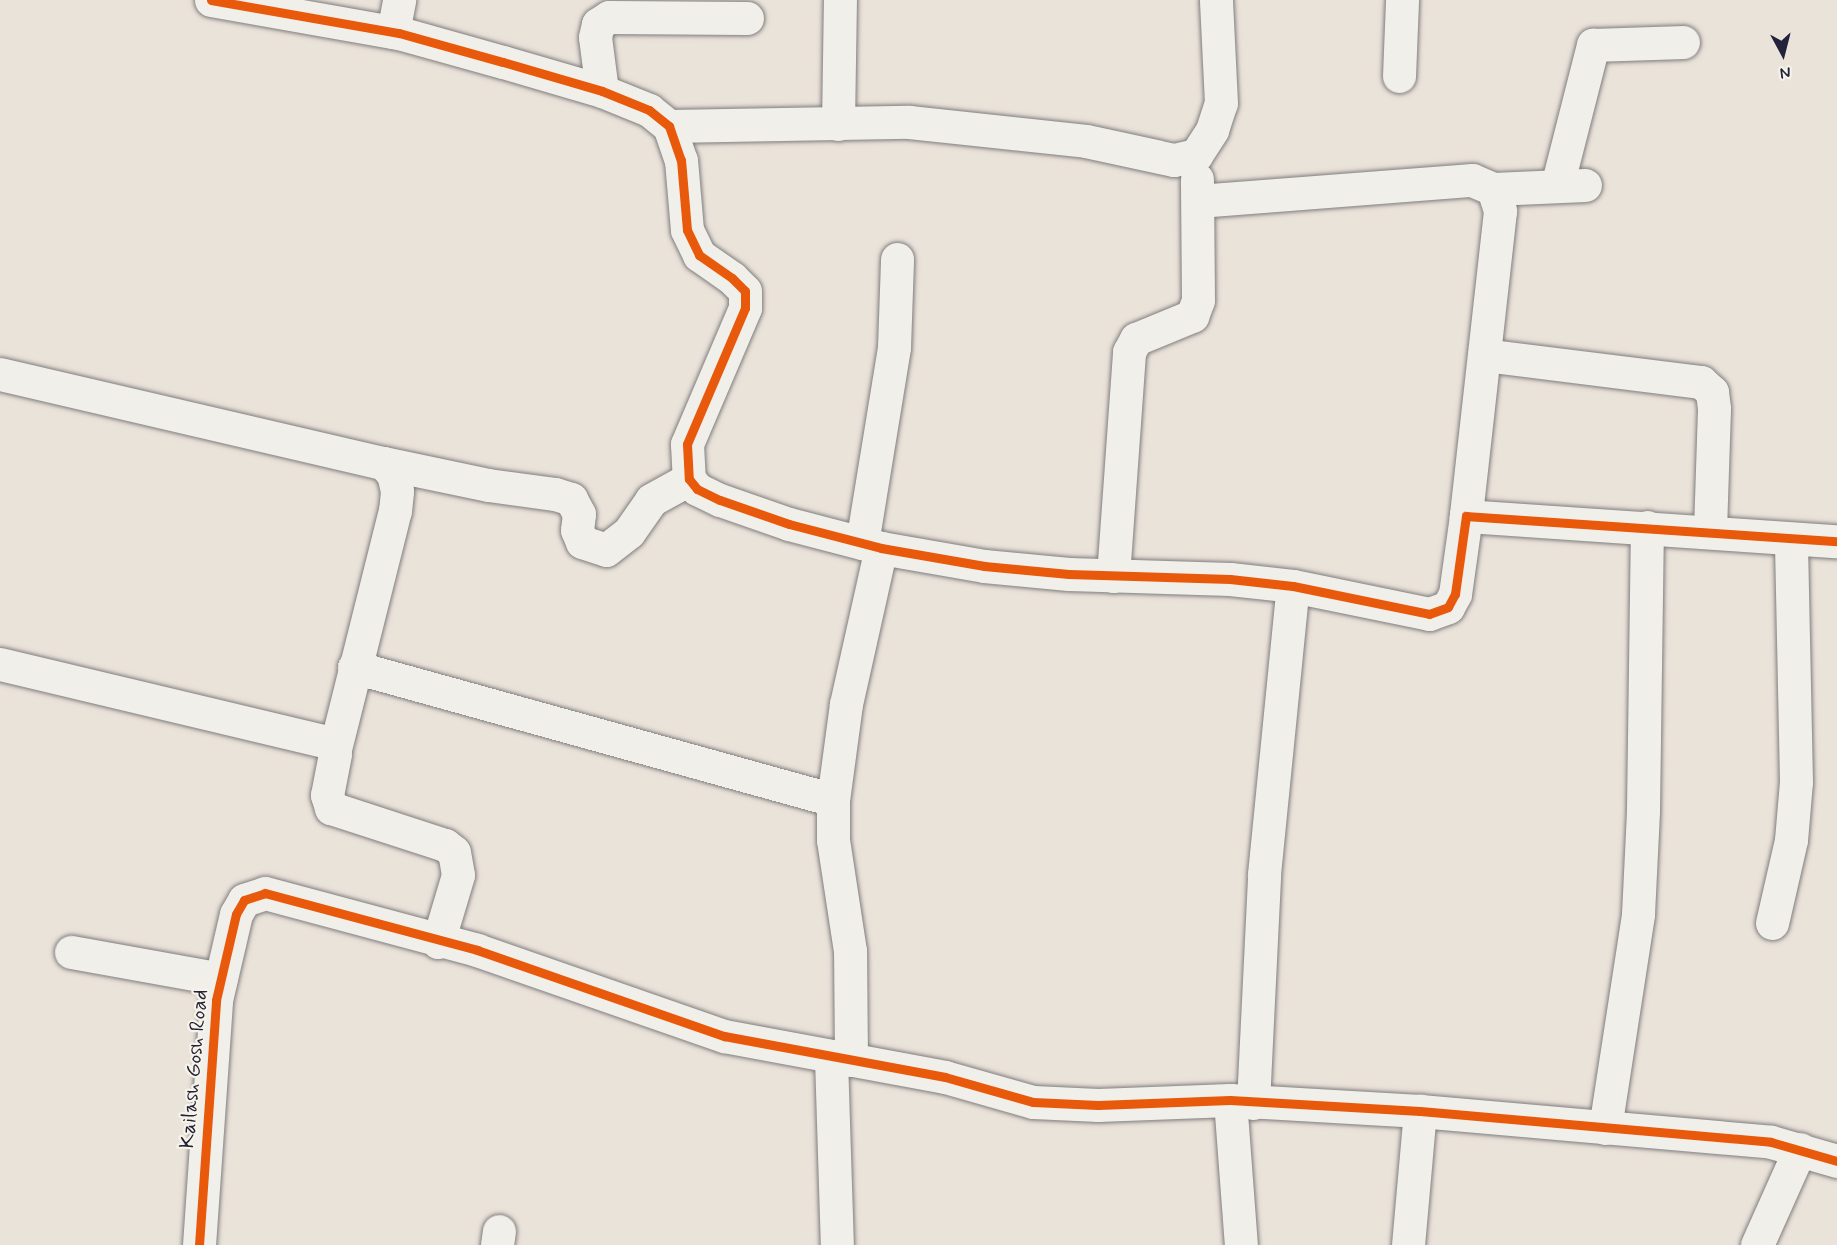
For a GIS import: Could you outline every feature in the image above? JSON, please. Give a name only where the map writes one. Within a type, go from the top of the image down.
[{"type":"street","points":[[211,0],[393,32],[602,91],[649,110],[669,126],[681,160],[687,230],[699,255],[732,278],[745,291],[745,308],[687,444],[689,479],[697,489],[720,500],[789,524],[872,545],[984,566],[1113,576],[1230,579],[1293,586],[1429,614],[1448,607],[1455,594],[1466,516],[1500,210],[1493,189]]},
{"type":"street","points":[[393,32],[399,0]]},
{"type":"street","points":[[838,123],[840,0]]},
{"type":"street","points":[[1113,576],[1129,352],[1136,339],[1192,316],[1198,300],[1196,155],[1212,130],[1221,103],[1216,0]]},
{"type":"street","points":[[1399,75],[1402,0]]},
{"type":"street","points":[[602,91],[595,37],[598,24],[609,17],[747,18]]},
{"type":"street","points":[[1198,201],[1472,180],[1493,189],[1571,186],[1593,45],[1683,42]]},
{"type":"street","points":[[669,126],[838,123],[949,125],[1086,141],[1174,160],[1196,155]]},
{"type":"street","points":[[837,1245],[841,1059],[850,951],[833,840],[833,800],[872,545],[893,359],[897,259]]},
{"type":"street","points":[[1484,355],[1701,382],[1712,392],[1714,409],[1710,532]]},
{"type":"street","points":[[0,374],[383,463],[571,499],[579,514],[577,530],[582,542],[606,549],[628,532],[651,500],[689,479]]},
{"type":"street","points":[[383,463],[393,474],[397,491],[395,511],[354,668],[335,748],[327,795],[331,808],[445,845],[454,852],[458,874],[438,942],[477,950],[724,1036],[945,1077],[1033,1102],[1098,1105],[1241,1101],[1420,1111],[1771,1142],[1837,1161]]},
{"type":"street","points":[[1466,516],[1647,527],[1791,540],[1837,541]]},
{"type":"street","points":[[1605,1128],[1638,914],[1643,810],[1647,527]]},
{"type":"street","points":[[1772,923],[1791,840],[1796,782],[1791,540]]},
{"type":"street","points":[[1241,1245],[1241,1101],[1293,586]]},
{"type":"street","points":[[0,664],[327,741],[335,748]]},
{"type":"street","points":[[354,668],[833,800]]},
{"type":"street","name":"Kailash Gosh Road","points":[[199,1245],[211,1056],[221,979],[236,914],[244,900],[265,893],[438,942]]},
{"type":"street","points":[[71,952],[221,979]]},
{"type":"street","points":[[1408,1245],[1420,1111]]},
{"type":"street","points":[[1757,1245],[1800,1149]]},
{"type":"cycle path","points":[[211,0],[399,33],[602,91],[649,110],[669,126],[681,160],[687,230],[699,255],[732,278],[745,291],[745,308],[687,444],[689,479],[697,489],[720,500],[789,524],[881,548],[984,566],[1069,574],[1230,579],[1293,586],[1429,614],[1448,607],[1455,594],[1466,516],[1837,541]]},
{"type":"cycle path","points":[[199,1245],[216,1000],[236,914],[244,900],[265,893],[477,950],[724,1036],[945,1077],[1033,1102],[1098,1105],[1230,1100],[1420,1111],[1771,1142],[1837,1161]]}]
